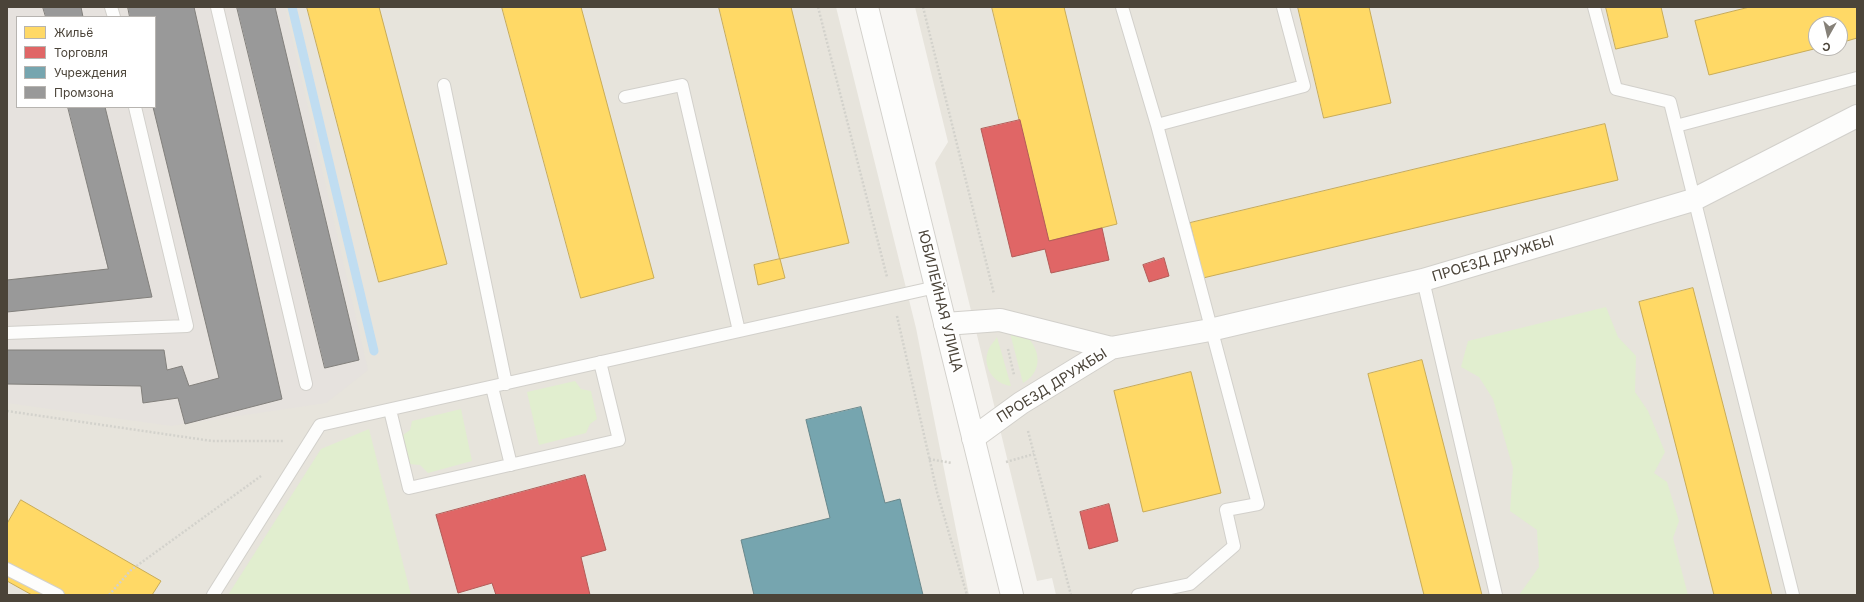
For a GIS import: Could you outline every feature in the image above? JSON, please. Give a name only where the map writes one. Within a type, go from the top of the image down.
[{"type":"street","name":"ЮБИЛЕЙНАЯ УЛИЦА","points":[[867,7],[1012,595]]},
{"type":"street","name":"ПРОЕЗД ДРУЖБЫ","points":[[973,438],[1021,402],[1112,348],[1210,330],[1423,280],[1693,200],[1857,117]]},
{"type":"street","name":"ПРОЕЗД ДРУЖБЫ","points":[[946,324],[1000,320],[1112,348]]},
{"type":"lane","points":[[217,7],[306,384]]},
{"type":"lane","points":[[1122,7],[1157,125],[1210,330],[1258,504],[1226,510],[1234,546],[1191,589],[1138,595]]},
{"type":"lane","points":[[1157,125],[1304,86],[1283,7]]},
{"type":"lane","points":[[1594,7],[1616,89],[1670,102],[1693,200],[1793,595]]},
{"type":"lane","points":[[1676,126],[1857,78]]},
{"type":"lane","points":[[444,85],[506,384]]},
{"type":"lane","points":[[625,97],[682,85],[739,331]]},
{"type":"lane","points":[[7,333],[187,326],[135,108]]},
{"type":"lane","points":[[1423,280],[1496,595]]},
{"type":"lane","points":[[213,595],[311,442],[320,425],[936,287]]},
{"type":"lane","points":[[390,410],[409,488],[510,465],[618,440],[600,362]]},
{"type":"lane","points":[[492,387],[510,465]]},
{"type":"lane","points":[[7,569],[58,595]]},
{"type":"path","points":[[923,7],[1000,320],[1071,595]]},
{"type":"path","points":[[7,411],[212,441],[311,442]]},
{"type":"path","points":[[109,595],[131,570],[265,473]]},
{"type":"shaded area","points":[[7,7],[836,7],[916,328],[969,595],[7,595]]},
{"type":"shaded area","points":[[7,7],[285,7],[368,370],[326,403],[171,426],[7,403]]},
{"type":"shaded area","points":[[915,7],[1857,7],[1857,595],[1056,595],[1052,578],[1037,581],[935,163],[948,142]]},
{"type":"green space","points":[[1606,307],[1618,337],[1636,356],[1635,392],[1648,411],[1665,452],[1654,473],[1667,482],[1679,521],[1673,538],[1688,595],[1519,595],[1539,567],[1537,530],[1510,511],[1513,468],[1493,399],[1479,377],[1461,367],[1468,341]]},
{"type":"green space","points":[[1010,333],[1028,338],[1036,350],[1038,362],[1036,368],[1029,379],[1023,383]]},
{"type":"green space","points":[[997,337],[1011,386],[999,382],[988,369],[988,351]]},
{"type":"green space","points":[[575,381],[581,389],[591,391],[597,419],[590,424],[586,433],[539,445],[527,392]]},
{"type":"green space","points":[[461,409],[472,461],[428,473],[420,465],[409,464],[403,435],[410,430],[412,421]]},
{"type":"green space","points":[[369,429],[411,595],[228,595],[321,449]]},
{"type":"building: Жильё","points":[[307,7],[379,7],[447,264],[379,282]]},
{"type":"building: Жильё","points":[[502,7],[581,7],[654,278],[581,298]]},
{"type":"building: Жильё","points":[[719,7],[791,7],[849,243],[780,259]]},
{"type":"building: Жильё","points":[[992,7],[1064,7],[1117,224],[1049,241]]},
{"type":"building: Жильё","points":[[1298,7],[1369,7],[1391,103],[1324,118]]},
{"type":"building: Жильё","points":[[1606,7],[1661,7],[1668,37],[1616,49]]},
{"type":"building: Жильё","points":[[1750,7],[1857,7],[1857,38],[1848,41],[1848,16],[1808,16],[1808,50],[1709,75],[1695,21]]},
{"type":"building: Жильё","points":[[1605,124],[1618,180],[1203,278],[1190,223]]},
{"type":"building: Жильё","points":[[780,259],[785,278],[758,285],[754,265]]},
{"type":"building: Жильё","points":[[1693,288],[1772,595],[1714,595],[1639,302]]},
{"type":"building: Жильё","points":[[1422,360],[1482,595],[1424,595],[1368,374]]},
{"type":"building: Жильё","points":[[1191,372],[1221,493],[1143,512],[1114,391]]},
{"type":"building: Жильё","points":[[21,500],[161,581],[152,595],[32,595],[7,581],[7,524]]},
{"type":"building: Торговля","points":[[1020,120],[1049,241],[1102,228],[1109,260],[1051,273],[1045,249],[1012,257],[981,129]]},
{"type":"building: Торговля","points":[[1164,258],[1169,276],[1149,282],[1143,265]]},
{"type":"building: Торговля","points":[[585,475],[606,550],[581,557],[590,595],[496,595],[492,583],[458,593],[436,515]]},
{"type":"building: Торговля","points":[[1109,504],[1118,541],[1089,549],[1080,512]]},
{"type":"building: Учреждения","points":[[861,407],[885,503],[900,499],[923,595],[754,595],[741,540],[830,518],[806,420]]},
{"type":"building: Промзона","points":[[43,7],[81,7],[83,16],[46,16]]},
{"type":"building: Промзона","points":[[128,7],[194,7],[282,399],[185,424],[178,398],[143,403],[141,386],[7,384],[7,350],[164,350],[167,370],[182,366],[189,386],[219,378],[153,108],[156,108],[156,16],[130,16]]},
{"type":"building: Промзона","points":[[237,7],[275,7],[359,360],[325,368]]},
{"type":"building: Промзона","points":[[68,108],[105,108],[152,297],[7,312],[7,280],[108,269]]},
{"type":"waterway","points":[[292,7],[374,351]]}]
